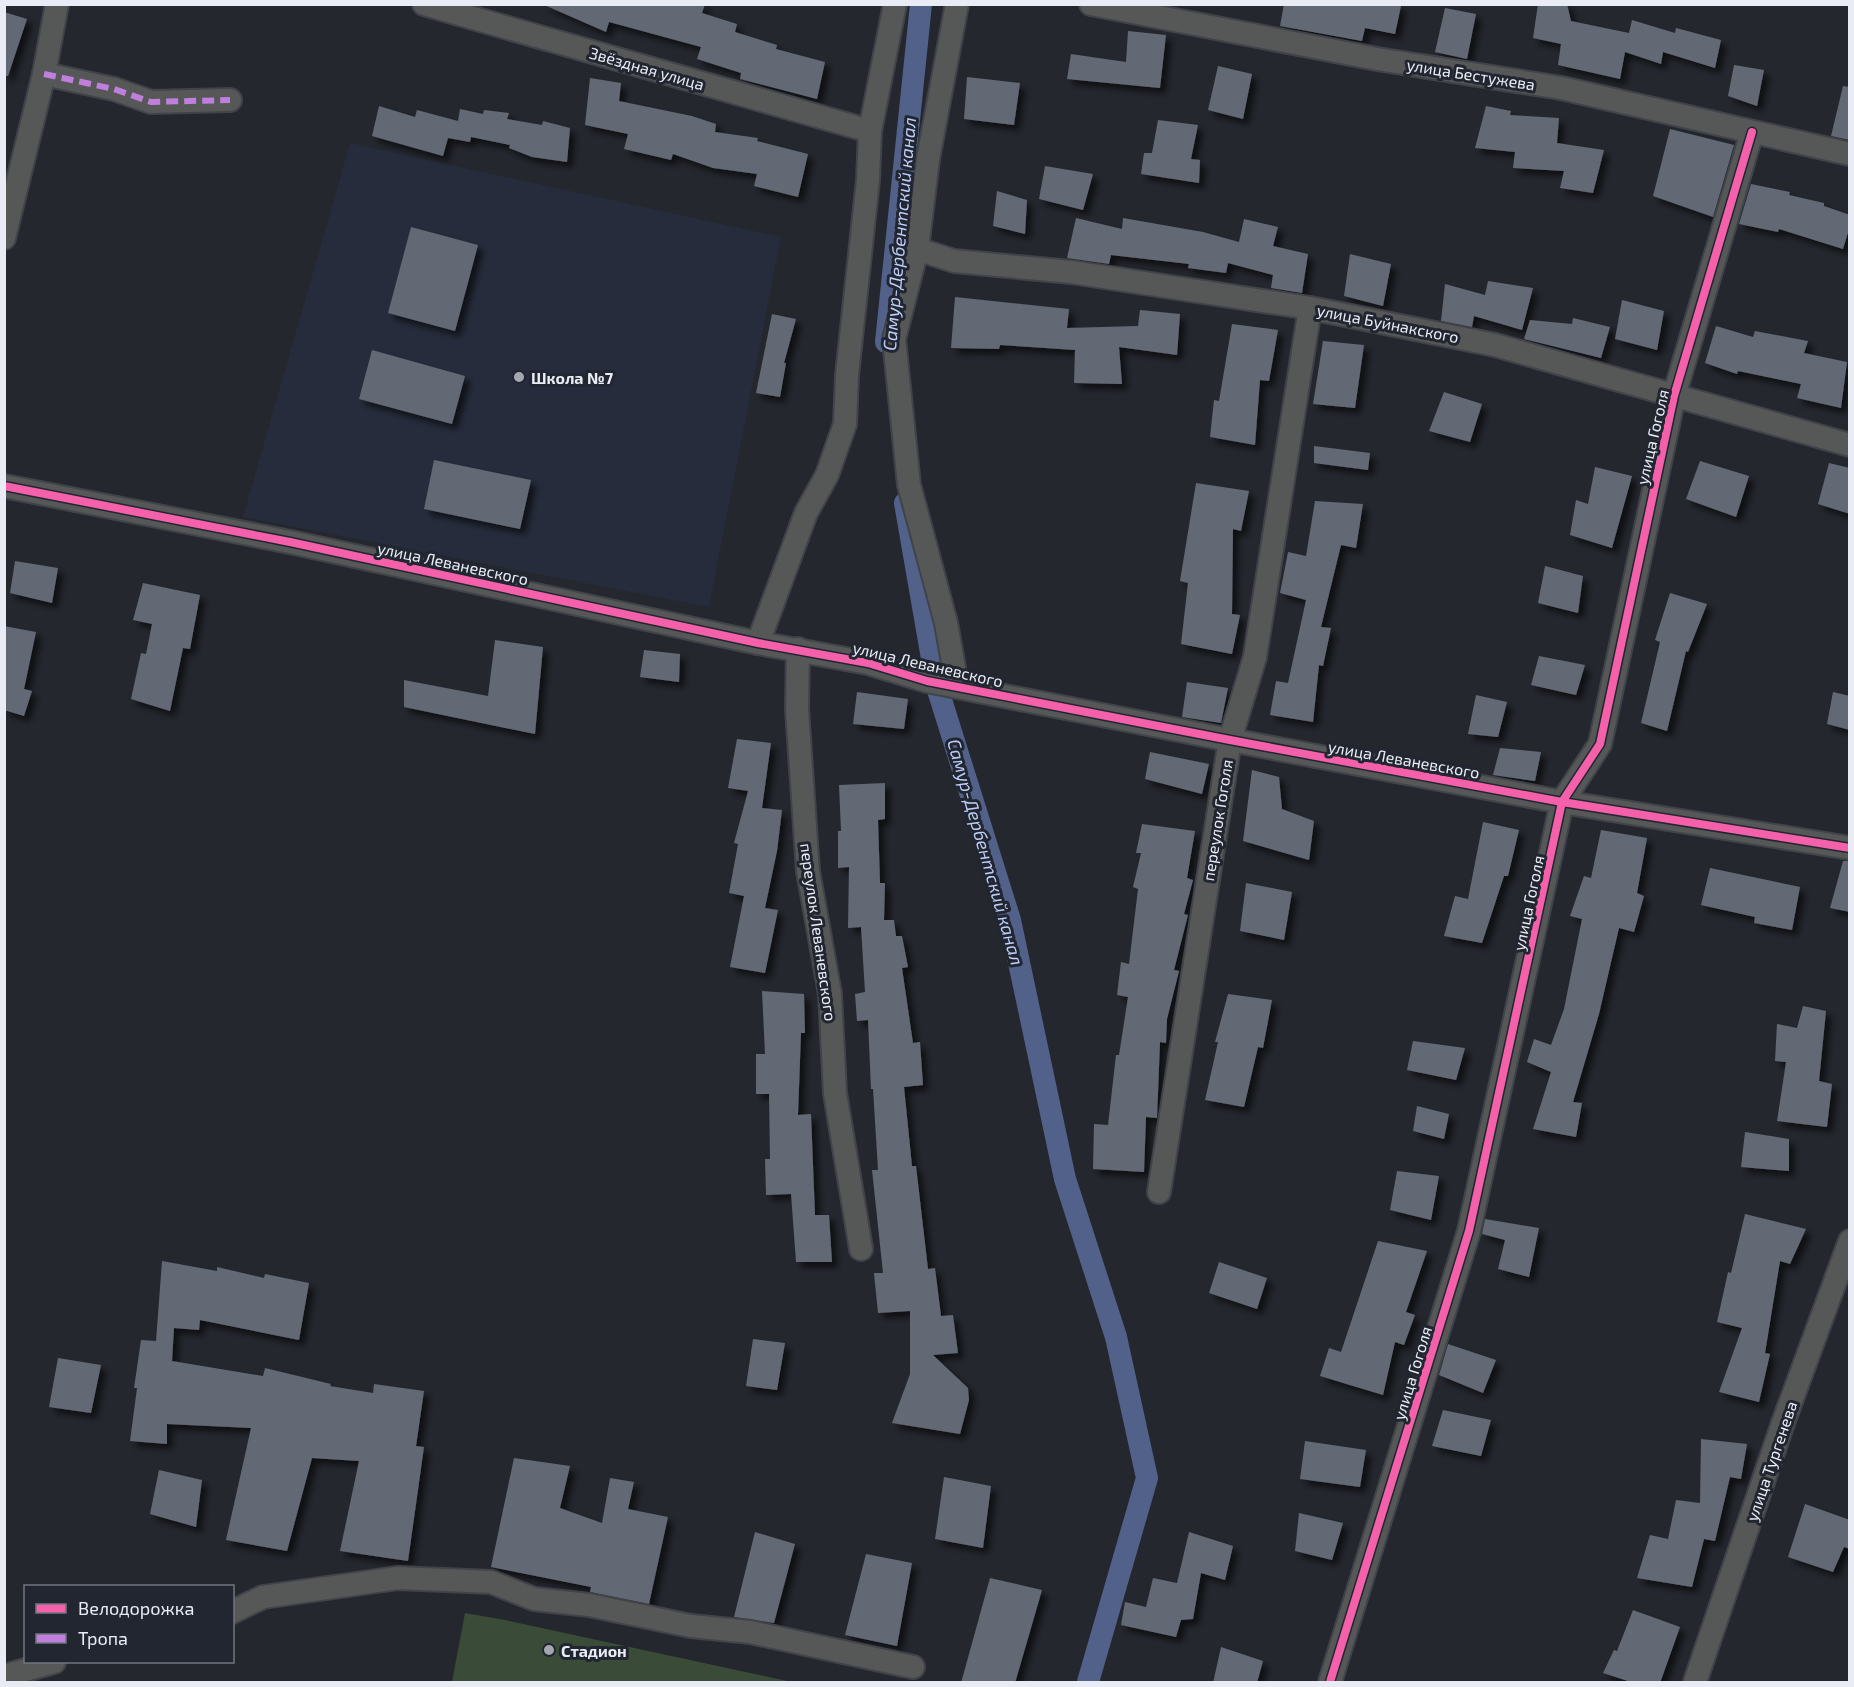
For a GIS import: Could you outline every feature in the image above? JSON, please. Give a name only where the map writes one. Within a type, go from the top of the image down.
[{"type":"street","points":[[4,238],[44,74],[57,4]]},
{"type":"street","name":"Звёздная улица","points":[[424,4],[870,131]]},
{"type":"street","points":[[758,643],[806,513],[827,475],[845,424],[847,375],[868,180],[870,131],[895,4]]},
{"type":"street","points":[[943,683],[946,624],[909,485],[894,339],[917,249],[928,159],[957,4]]},
{"type":"street","name":"улица Бестужева","points":[[1091,4],[1377,59],[1561,88],[1850,154]]},
{"type":"street","points":[[44,74],[114,89],[151,102],[231,100]]},
{"type":"street","name":"улица Гоголя","points":[[1330,1683],[1470,1231],[1562,802],[1600,744],[1674,396],[1752,132]]},
{"type":"street","name":"улица Буйнакского","points":[[917,249],[954,261],[1071,272],[1310,308],[1496,345],[1850,445]]},
{"type":"street","name":"переулок Гоголя","points":[[1159,1192],[1230,740],[1255,657],[1310,308]]},
{"type":"street","name":"улица Леваневского","points":[[4,486],[290,542],[758,643],[868,663],[943,683],[1230,740],[1562,802],[1850,848]]},
{"type":"street","name":"переулок Леваневского","points":[[798,649],[797,709],[808,871],[830,994],[835,1093],[861,1249]]},
{"type":"street","name":"улица Тургенева","points":[[1695,1683],[1783,1424],[1850,1241]]},
{"type":"street","points":[[234,1611],[263,1598],[386,1579],[491,1582],[534,1599],[589,1605],[691,1626],[750,1632],[914,1667]]},
{"type":"street","points":[[4,1676],[50,1663]]},
{"type":"shaded area","name":"Школа №7","points":[[350,143],[781,237],[709,607],[243,517]]},
{"type":"green space","name":"Стадион","points":[[465,1613],[505,1620],[792,1682],[452,1682]]},
{"type":"building","points":[[542,4],[705,4],[702,13],[737,24],[735,32],[777,45],[776,49],[825,62],[817,99],[740,79],[741,73],[697,59],[701,47],[609,22],[606,32]]},
{"type":"building","points":[[1284,4],[1392,4],[1401,6],[1395,34],[1365,28],[1362,41],[1280,26]]},
{"type":"building","points":[[1538,4],[1567,4],[1571,21],[1629,33],[1632,20],[1675,33],[1676,28],[1721,40],[1715,68],[1663,52],[1661,64],[1625,52],[1620,79],[1558,65],[1561,44],[1533,38]]},
{"type":"building","points":[[1445,8],[1476,14],[1467,59],[1435,52]]},
{"type":"building","points":[[4,12],[27,19],[8,76],[4,76]]},
{"type":"building","points":[[1128,31],[1166,35],[1160,88],[1067,79],[1071,54],[1126,62]]},
{"type":"building","points":[[1734,65],[1764,70],[1757,106],[1728,96]]},
{"type":"building","points":[[1218,66],[1252,74],[1243,119],[1208,110]]},
{"type":"building","points":[[967,77],[1020,83],[1014,125],[964,119]]},
{"type":"building","points":[[590,78],[621,83],[619,101],[692,116],[716,124],[715,132],[758,138],[757,141],[808,154],[798,197],[754,186],[757,174],[713,168],[673,154],[671,160],[624,149],[628,134],[585,125]]},
{"type":"building","points":[[1843,86],[1850,87],[1850,140],[1831,136]]},
{"type":"building","points":[[379,106],[415,117],[417,110],[458,121],[460,109],[483,114],[484,110],[509,113],[507,119],[542,125],[543,121],[570,128],[567,162],[532,157],[509,148],[510,145],[471,137],[470,142],[448,138],[443,156],[372,136]]},
{"type":"building","points":[[1486,106],[1511,111],[1510,115],[1559,118],[1557,143],[1604,150],[1593,193],[1560,188],[1564,171],[1513,168],[1515,152],[1475,148]]},
{"type":"building","points":[[1158,120],[1198,125],[1191,159],[1200,160],[1199,183],[1141,174],[1144,153],[1152,153]]},
{"type":"building","points":[[1670,129],[1734,145],[1713,217],[1653,196]]},
{"type":"building","points":[[1045,166],[1093,174],[1083,210],[1039,199]]},
{"type":"building","points":[[1751,184],[1790,192],[1789,195],[1824,203],[1824,206],[1850,215],[1850,226],[1843,249],[1779,229],[1778,232],[1739,224]]},
{"type":"building","points":[[997,191],[1027,200],[1025,234],[993,226]]},
{"type":"building","points":[[1076,218],[1122,229],[1123,218],[1203,232],[1239,242],[1244,219],[1278,227],[1273,246],[1308,254],[1302,293],[1271,288],[1273,275],[1228,263],[1226,273],[1188,268],[1189,264],[1111,255],[1109,264],[1067,258]]},
{"type":"building","points":[[411,227],[478,245],[455,331],[388,313]]},
{"type":"building","points":[[1350,254],[1391,264],[1383,306],[1344,296]]},
{"type":"building","points":[[1488,281],[1533,288],[1522,330],[1474,316],[1472,327],[1441,321],[1445,284],[1485,295]]},
{"type":"building","points":[[955,297],[1069,309],[1067,328],[1138,326],[1140,310],[1180,314],[1177,355],[1119,347],[1122,384],[1074,383],[1075,350],[1000,345],[999,349],[951,348]]},
{"type":"building","points":[[1622,300],[1664,311],[1657,350],[1615,339]]},
{"type":"building","points":[[772,314],[796,319],[784,363],[786,363],[780,397],[756,393]]},
{"type":"building","points":[[1573,318],[1610,327],[1601,358],[1524,339],[1530,320],[1572,324]]},
{"type":"building","points":[[1232,324],[1278,330],[1269,381],[1260,380],[1255,445],[1210,437],[1214,400],[1219,401]]},
{"type":"building","points":[[1716,326],[1753,337],[1755,331],[1808,341],[1804,353],[1847,362],[1841,408],[1797,398],[1801,384],[1738,371],[1737,374],[1705,363]]},
{"type":"building","points":[[1323,341],[1364,345],[1355,408],[1313,404]]},
{"type":"building","points":[[372,350],[465,376],[452,424],[359,399]]},
{"type":"building","points":[[1444,392],[1482,404],[1470,442],[1429,431]]},
{"type":"building","points":[[1314,446],[1370,453],[1368,470],[1314,463]]},
{"type":"building","points":[[434,460],[531,480],[520,529],[424,509]]},
{"type":"building","points":[[1700,461],[1749,476],[1736,517],[1686,499]]},
{"type":"building","points":[[1829,463],[1850,468],[1850,514],[1818,504]]},
{"type":"building","points":[[1595,467],[1632,476],[1612,548],[1570,535],[1576,500],[1588,504]]},
{"type":"building","points":[[1196,483],[1249,491],[1241,531],[1233,529],[1232,614],[1240,615],[1232,654],[1181,644],[1188,583],[1180,581]]},
{"type":"building","points":[[1315,501],[1363,504],[1356,548],[1341,545],[1321,627],[1331,628],[1323,666],[1319,665],[1313,722],[1270,715],[1276,681],[1288,683],[1306,600],[1280,593],[1288,552],[1306,556]]},
{"type":"building","points":[[15,561],[58,568],[52,603],[10,593]]},
{"type":"building","points":[[1545,566],[1583,576],[1578,613],[1538,603]]},
{"type":"building","points":[[143,583],[200,595],[190,649],[183,648],[170,711],[131,699],[141,653],[146,654],[152,624],[133,620]]},
{"type":"building","points":[[1670,593],[1707,604],[1688,652],[1686,651],[1667,731],[1641,723],[1660,642],[1655,640]]},
{"type":"building","points":[[4,626],[36,632],[24,689],[32,691],[24,716],[4,710]]},
{"type":"building","points":[[495,640],[543,647],[535,734],[404,707],[404,680],[488,696]]},
{"type":"building","points":[[644,650],[680,654],[679,682],[640,677]]},
{"type":"building","points":[[1539,656],[1585,665],[1576,695],[1531,685]]},
{"type":"building","points":[[1187,682],[1228,688],[1221,723],[1182,717]]},
{"type":"building","points":[[857,692],[908,699],[904,729],[853,724]]},
{"type":"building","points":[[1833,692],[1850,696],[1850,730],[1827,724]]},
{"type":"building","points":[[1476,695],[1507,702],[1498,737],[1468,734]]},
{"type":"building","points":[[737,739],[771,743],[762,808],[782,810],[777,851],[765,908],[778,910],[765,973],[730,967],[744,896],[729,893],[738,844],[734,843],[748,791],[728,788]]},
{"type":"building","points":[[1500,748],[1541,752],[1535,781],[1493,775]]},
{"type":"building","points":[[1150,752],[1209,764],[1202,794],[1145,779]]},
{"type":"building","points":[[1252,770],[1279,777],[1282,809],[1314,821],[1309,860],[1243,841]]},
{"type":"building","points":[[885,783],[885,819],[878,820],[880,883],[885,883],[884,920],[894,920],[896,936],[902,936],[908,967],[902,968],[913,1043],[920,1042],[923,1085],[904,1087],[912,1166],[916,1166],[928,1269],[935,1268],[941,1316],[953,1315],[958,1353],[933,1355],[968,1388],[969,1400],[960,1434],[892,1423],[910,1374],[910,1311],[878,1313],[874,1273],[883,1273],[872,1170],[878,1170],[873,1089],[871,1089],[868,1020],[857,1021],[855,994],[865,992],[861,927],[848,928],[849,867],[838,868],[838,831],[841,831],[839,785]]},
{"type":"building","points":[[1483,822],[1519,830],[1508,876],[1504,876],[1482,943],[1444,936],[1455,896],[1468,899]]},
{"type":"building","points":[[1142,824],[1195,831],[1187,878],[1193,880],[1184,914],[1188,915],[1174,970],[1179,971],[1167,1019],[1166,1043],[1160,1042],[1157,1118],[1146,1117],[1144,1172],[1093,1169],[1094,1124],[1108,1125],[1116,1055],[1119,1055],[1128,997],[1117,995],[1121,962],[1129,964],[1138,889],[1133,887],[1141,853],[1136,853]]},
{"type":"building","points":[[1601,830],[1647,838],[1637,893],[1644,896],[1634,932],[1619,928],[1599,1014],[1573,1102],[1582,1103],[1576,1137],[1533,1129],[1551,1072],[1527,1062],[1534,1039],[1551,1045],[1564,1009],[1582,919],[1570,916],[1584,876],[1591,878]]},
{"type":"building","points":[[1843,861],[1850,861],[1850,912],[1830,908]]},
{"type":"building","points":[[1710,868],[1800,887],[1792,930],[1754,923],[1755,917],[1701,905]]},
{"type":"building","points":[[1246,883],[1292,892],[1284,940],[1240,931]]},
{"type":"building","points":[[762,991],[804,994],[805,1033],[801,1033],[798,1115],[811,1114],[815,1215],[829,1215],[832,1262],[796,1262],[791,1194],[766,1195],[765,1159],[770,1159],[769,1094],[756,1094],[756,1054],[765,1054]]},
{"type":"building","points":[[1228,994],[1272,1000],[1263,1048],[1258,1047],[1244,1107],[1205,1100],[1218,1042],[1215,1042]]},
{"type":"building","points":[[1803,1006],[1826,1011],[1819,1081],[1832,1084],[1827,1127],[1777,1121],[1786,1062],[1775,1061],[1777,1024],[1797,1028]]},
{"type":"building","points":[[1413,1041],[1465,1048],[1456,1080],[1407,1070]]},
{"type":"building","points":[[1417,1106],[1449,1114],[1444,1139],[1413,1131]]},
{"type":"building","points":[[1745,1132],[1789,1139],[1789,1171],[1741,1167]]},
{"type":"building","points":[[1397,1171],[1439,1176],[1431,1220],[1390,1210]]},
{"type":"building","points":[[1745,1214],[1806,1229],[1790,1264],[1780,1261],[1765,1353],[1770,1354],[1759,1402],[1719,1392],[1742,1328],[1717,1322],[1728,1272],[1731,1273]]},
{"type":"building","points":[[1485,1219],[1539,1228],[1529,1277],[1498,1269],[1505,1240],[1482,1234]]},
{"type":"building","points":[[1378,1241],[1427,1251],[1406,1312],[1415,1315],[1404,1345],[1395,1342],[1383,1395],[1320,1376],[1329,1348],[1341,1352]]},
{"type":"building","points":[[162,1261],[217,1271],[217,1267],[264,1278],[265,1274],[309,1283],[299,1340],[200,1320],[199,1330],[174,1328],[172,1361],[263,1376],[265,1368],[331,1384],[330,1386],[373,1393],[374,1384],[424,1391],[416,1446],[424,1447],[408,1561],[340,1551],[359,1461],[312,1458],[287,1551],[226,1540],[251,1428],[167,1424],[167,1444],[130,1441],[141,1340],[156,1341]]},
{"type":"building","points":[[1219,1262],[1267,1278],[1257,1309],[1209,1293]]},
{"type":"building","points":[[753,1339],[785,1343],[777,1390],[746,1386]]},
{"type":"building","points":[[1448,1344],[1496,1360],[1483,1393],[1439,1375]]},
{"type":"building","points":[[58,1358],[101,1365],[91,1413],[49,1407]]},
{"type":"building","points":[[1443,1410],[1491,1420],[1481,1456],[1432,1446]]},
{"type":"building","points":[[1701,1439],[1747,1444],[1741,1479],[1730,1477],[1715,1541],[1704,1539],[1692,1587],[1637,1578],[1650,1535],[1668,1539],[1676,1500],[1700,1503]]},
{"type":"building","points":[[1305,1441],[1366,1450],[1360,1487],[1300,1479]]},
{"type":"building","points":[[514,1458],[570,1466],[560,1508],[602,1523],[610,1478],[634,1482],[628,1509],[668,1517],[649,1604],[590,1592],[591,1587],[491,1567]]},
{"type":"building","points":[[159,1470],[202,1480],[196,1527],[150,1514]]},
{"type":"building","points":[[944,1477],[991,1486],[983,1548],[935,1539]]},
{"type":"building","points":[[1805,1504],[1850,1520],[1850,1549],[1844,1547],[1833,1572],[1788,1557]]},
{"type":"building","points":[[1299,1513],[1343,1523],[1332,1560],[1295,1551]]},
{"type":"building","points":[[755,1532],[795,1544],[774,1623],[734,1617]]},
{"type":"building","points":[[1189,1532],[1233,1546],[1225,1580],[1201,1573],[1193,1619],[1181,1620],[1176,1637],[1121,1625],[1125,1602],[1146,1607],[1153,1578],[1177,1583]]},
{"type":"building","points":[[866,1554],[912,1563],[897,1646],[845,1635]]},
{"type":"building","points":[[990,1578],[1042,1590],[1015,1683],[961,1683]]},
{"type":"building","points":[[1633,1610],[1680,1627],[1660,1683],[1634,1683],[1603,1673],[1614,1650],[1617,1651]]},
{"type":"building","points":[[1221,1647],[1263,1661],[1257,1683],[1213,1683]]},
{"type":"waterway","name":"Самур-Дербентский канал","points":[[886,342],[921,4]]},
{"type":"waterway","name":"Самур-Дербентский канал","points":[[905,503],[937,687],[1010,920],[1065,1179],[1116,1337],[1147,1478],[1088,1682]]},
{"type":"marked path","points":[[44,74],[114,89],[151,102],[230,100]]},
{"type":"cycle path","points":[[1330,1682],[1469,1231],[1562,802],[1600,744],[1674,396],[1752,132]]},
{"type":"cycle path","points":[[4,486],[290,542],[758,643],[868,663],[927,681],[1562,802],[1850,848]]},
{"type":"place","name":"Школа №7","points":[[519,377]]},
{"type":"place","name":"Стадион","points":[[549,1650]]}]
